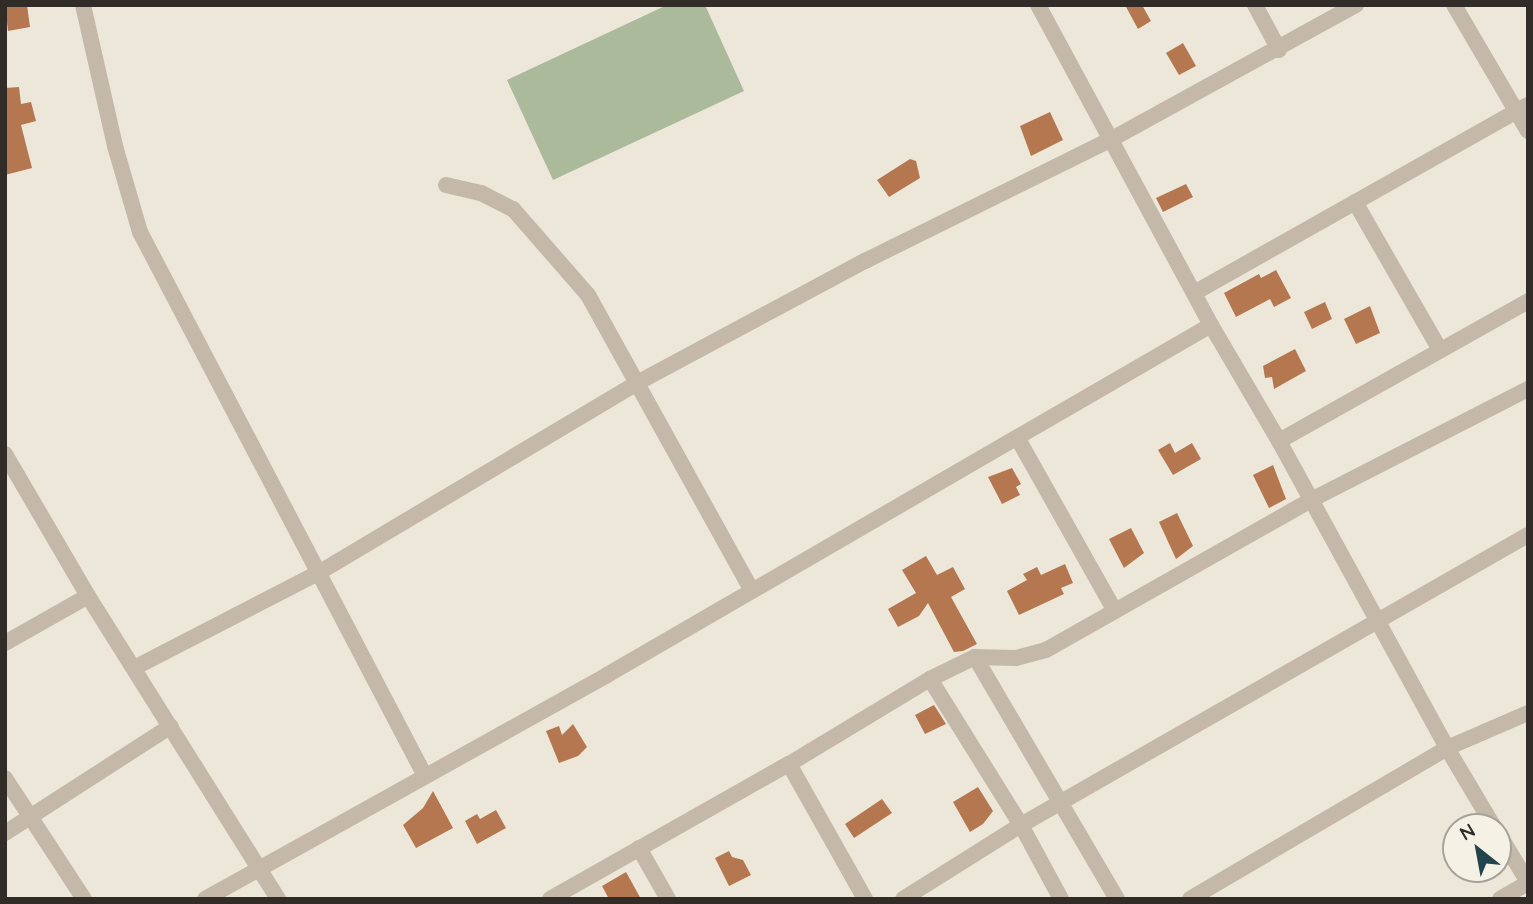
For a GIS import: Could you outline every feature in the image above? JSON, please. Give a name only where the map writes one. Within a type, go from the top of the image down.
[{"type":"street","points":[[83,5],[115,146],[139,232],[425,776]]},
{"type":"street","points":[[1038,5],[1194,293],[1279,440],[1447,748],[1486,813]]},
{"type":"street","points":[[1255,5],[1279,50]]},
{"type":"street","points":[[134,668],[320,572],[637,383],[865,261],[1110,140],[1279,50],[1356,5]]},
{"type":"street","points":[[1454,5],[1522,108],[1528,131]]},
{"type":"street","points":[[1194,293],[1522,108]]},
{"type":"street","points":[[446,185],[481,193],[513,209],[588,295],[752,591]]},
{"type":"street","points":[[1355,202],[1440,350]]},
{"type":"street","points":[[1279,440],[1528,301]]},
{"type":"street","points":[[205,899],[752,591],[1212,325]]},
{"type":"street","points":[[550,899],[789,764],[930,678],[975,657],[1016,658],[1046,650],[1311,500],[1528,389]]},
{"type":"street","points":[[1018,439],[1115,611]]},
{"type":"street","points":[[6,457],[88,596],[278,899]]},
{"type":"street","points":[[903,899],[1021,825],[1528,535]]},
{"type":"street","points":[[5,643],[88,596]]},
{"type":"street","points":[[975,657],[1118,899]]},
{"type":"street","points":[[930,678],[1021,825],[1060,899]]},
{"type":"street","points":[[1190,899],[1447,748],[1528,713]]},
{"type":"street","points":[[5,833],[171,726]]},
{"type":"street","points":[[789,764],[865,899]]},
{"type":"street","points":[[5,778],[84,899]]},
{"type":"street","points":[[639,848],[668,899]]},
{"type":"street","points":[[1500,899],[1528,883],[1512,856]]},
{"type":"green space","points":[[667,5],[705,5],[744,91],[553,180],[507,80]]},
{"type":"building","points":[[5,5],[27,5],[30,27],[8,31]]},
{"type":"building","points":[[1125,5],[1142,5],[1151,21],[1138,29]]},
{"type":"building","points":[[1183,43],[1196,66],[1179,75],[1166,53]]},
{"type":"building","points":[[19,87],[21,104],[31,102],[36,121],[21,125],[32,168],[5,175],[5,88]]},
{"type":"building","points":[[1050,112],[1063,140],[1031,156],[1020,126]]},
{"type":"building","points":[[910,159],[916,161],[920,178],[889,197],[877,180]]},
{"type":"building","points":[[1186,184],[1193,197],[1163,212],[1156,198]]},
{"type":"building","points":[[1276,270],[1291,298],[1274,307],[1270,299],[1236,317],[1224,293],[1259,274],[1261,278]]},
{"type":"building","points":[[1325,302],[1332,319],[1312,329],[1304,312]]},
{"type":"building","points":[[1370,306],[1380,333],[1356,344],[1344,319]]},
{"type":"building","points":[[1295,349],[1306,371],[1274,389],[1272,377],[1265,378],[1263,366]]},
{"type":"building","points":[[1170,443],[1175,453],[1192,443],[1201,459],[1173,475],[1158,450]]},
{"type":"building","points":[[1273,465],[1286,499],[1269,508],[1253,475]]},
{"type":"building","points":[[1012,468],[1021,484],[1016,487],[1020,495],[1002,504],[988,477]]},
{"type":"building","points":[[1177,513],[1193,546],[1176,559],[1159,522]]},
{"type":"building","points":[[1131,528],[1144,553],[1124,568],[1109,539]]},
{"type":"building","points":[[926,556],[937,575],[953,567],[965,589],[951,597],[977,644],[963,651],[954,652],[928,603],[919,616],[898,627],[888,609],[916,593],[902,570]]},
{"type":"building","points":[[1065,564],[1073,583],[1061,588],[1064,594],[1019,615],[1007,591],[1027,580],[1023,574],[1037,567],[1041,575]]},
{"type":"building","points":[[934,705],[946,724],[925,734],[915,715]]},
{"type":"building","points":[[573,724],[587,747],[578,756],[559,763],[546,731],[559,726],[562,735]]},
{"type":"building","points":[[978,787],[993,811],[983,824],[970,832],[953,802]]},
{"type":"building","points":[[433,791],[453,828],[416,848],[403,825],[423,808]]},
{"type":"building","points":[[882,799],[892,813],[854,838],[845,824]]},
{"type":"building","points":[[496,810],[506,828],[477,844],[465,821],[477,814],[480,819]]},
{"type":"building","points":[[729,851],[732,857],[743,860],[751,875],[729,886],[715,858]]},
{"type":"building","points":[[626,872],[641,899],[609,899],[602,886]]}]
